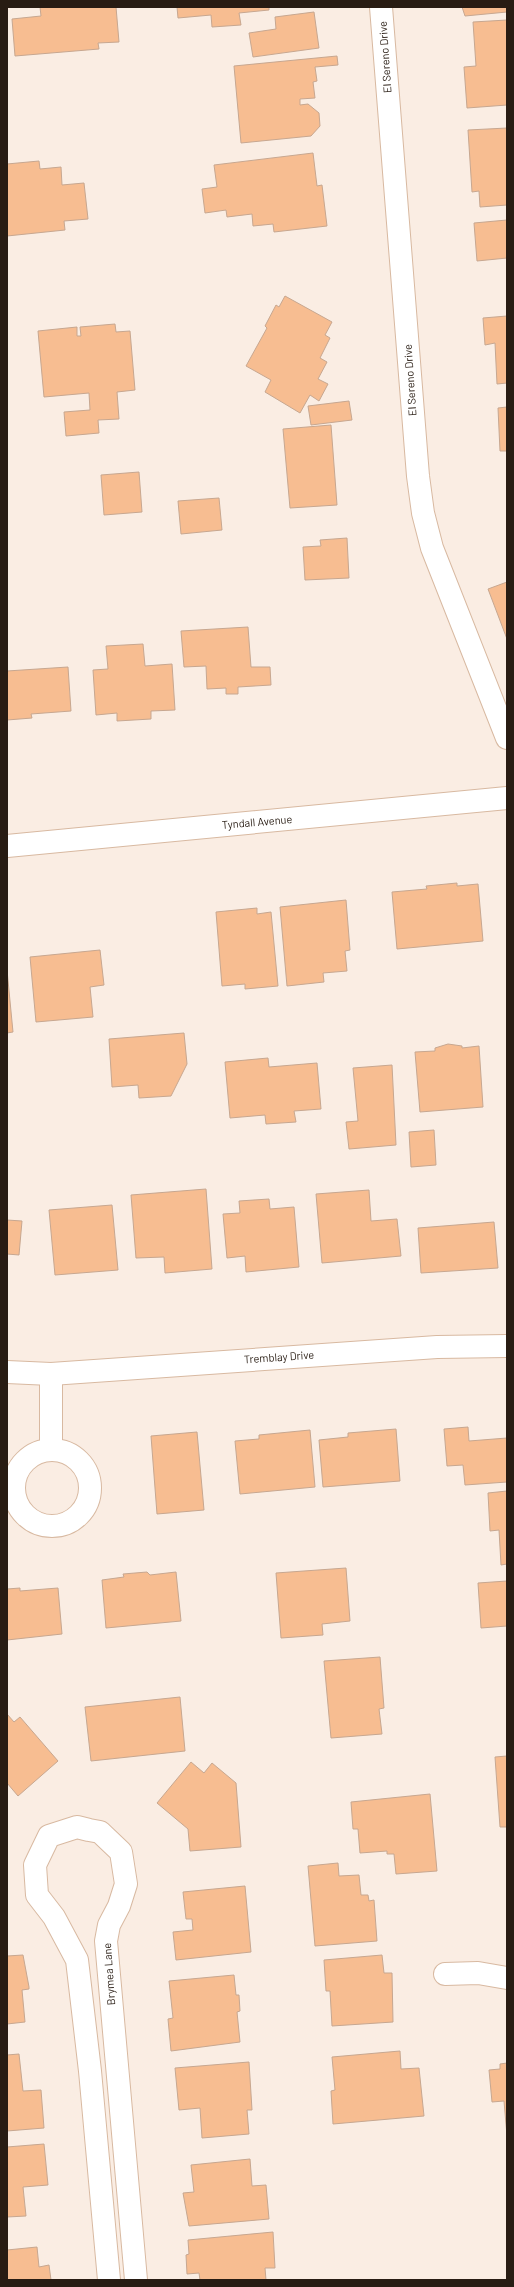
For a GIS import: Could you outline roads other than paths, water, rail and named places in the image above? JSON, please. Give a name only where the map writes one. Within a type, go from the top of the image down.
[{"type":"street","name":"El Sereno Drive","points":[[381,7],[418,476],[423,513],[444,583],[507,738]]},
{"type":"street","name":"Tyndall Avenue","points":[[7,846],[507,798]]},
{"type":"street","name":"Tremblay Drive","points":[[7,1372],[51,1374],[437,1347],[507,1346]]},
{"type":"street","points":[[51,1374],[51,1450]]},
{"type":"street","name":"Brymea Lane","points":[[109,2280],[77,1960],[54,1917],[37,1895],[35,1865],[49,1836],[77,1827],[100,1832],[121,1852],[126,1884],[119,1906],[109,1925],[106,1941],[136,2280]]},
{"type":"street","points":[[445,1974],[478,1973],[507,1978]]}]
